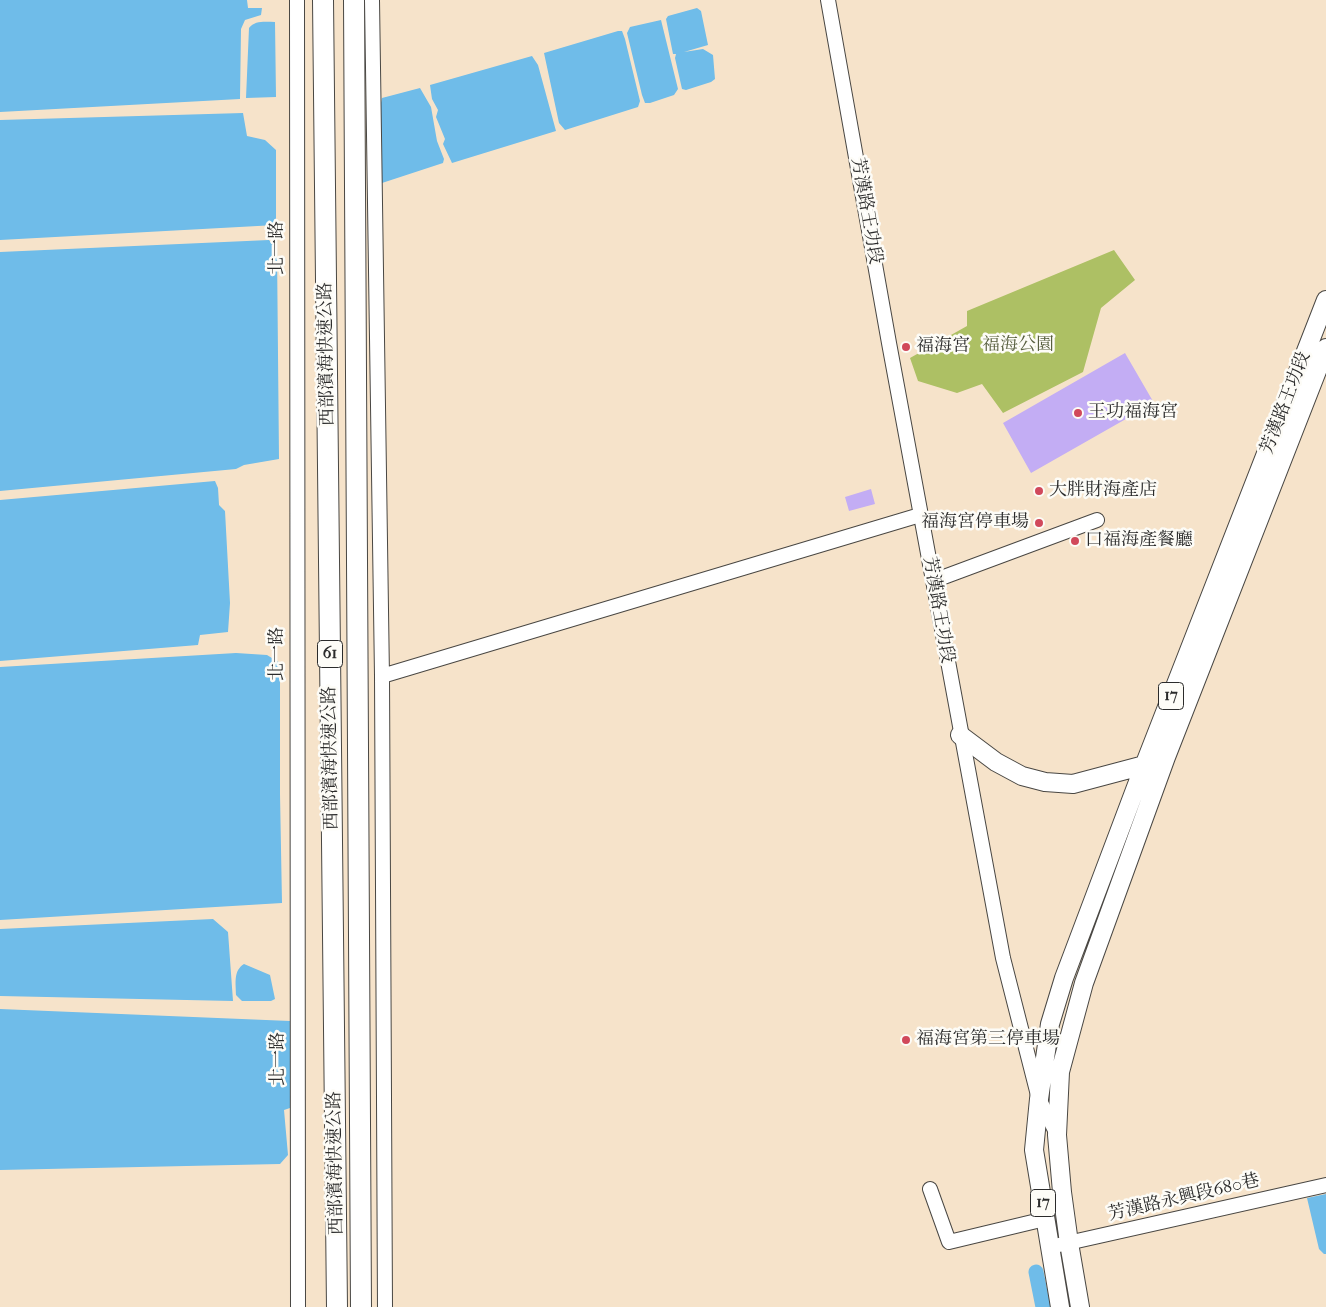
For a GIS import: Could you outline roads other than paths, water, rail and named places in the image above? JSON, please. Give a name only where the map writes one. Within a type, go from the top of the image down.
[{"type":"highway","name":"西部濱海快速公路","points":[[324,0],[337,1307]]},
{"type":"highway","name":"西部濱海快速公路","points":[[354,0],[361,1307]]},
{"type":"main road","name":"芳漢路王功段","points":[[1039,1099],[1050,1024],[1064,978],[1144,766],[1326,300]]},
{"type":"main road","name":"芳漢路王功段","points":[[1057,1134],[1060,1072],[1084,983],[1166,757],[1326,348]]},
{"type":"main road","points":[[960,735],[996,762],[1022,776],[1045,782],[1072,784],[1144,766],[1166,757]]},
{"type":"main road","name":"17","points":[[1039,1099],[1034,1150],[1060,1307]]},
{"type":"main road","name":"17","points":[[1057,1134],[1068,1243],[1080,1307]]},
{"type":"street","name":"北一路","points":[[296,0],[298,1307]]},
{"type":"street","points":[[372,0],[382,676],[385,1307]]},
{"type":"street","name":"芳漢路王功段","points":[[828,0],[960,735],[1003,958],[1039,1099],[1057,1134]]},
{"type":"street","points":[[382,676],[920,515]]},
{"type":"street","points":[[933,581],[1097,520]]},
{"type":"street","name":"芳漢路永興段680巷","points":[[1050,1247],[1326,1185]]},
{"type":"street","points":[[930,1189],[949,1242],[1045,1219]]},
{"type":"water","points":[[0,0],[247,0],[248,8],[262,8],[261,15],[245,20],[241,29],[240,99],[0,112]]},
{"type":"water","points":[[697,8],[701,11],[708,45],[684,52],[703,49],[713,55],[715,79],[686,90],[682,89],[675,58],[676,54],[673,54],[666,19],[668,16]]},
{"type":"water","points":[[661,20],[678,89],[674,95],[645,103],[627,33],[630,27]]},
{"type":"water","points":[[275,22],[276,97],[246,98],[249,28],[257,23]]},
{"type":"water","points":[[622,31],[625,39],[640,101],[638,107],[565,130],[559,123],[544,53]]},
{"type":"water","points":[[532,56],[538,65],[556,131],[452,163],[443,144],[445,139],[436,117],[438,110],[432,99],[430,85]]},
{"type":"water","points":[[420,88],[431,107],[437,141],[444,159],[443,163],[382,183],[377,178],[379,112],[382,98]]},
{"type":"water","points":[[243,113],[247,136],[265,140],[276,150],[276,225],[0,240],[0,120]]},
{"type":"water","points":[[269,240],[277,250],[279,459],[244,465],[236,469],[0,491],[0,252]]},
{"type":"water","points":[[215,481],[218,488],[219,505],[225,511],[230,603],[228,632],[200,635],[198,645],[0,661],[0,500]]},
{"type":"water","points":[[236,653],[267,655],[280,663],[282,903],[0,920],[0,667]]},
{"type":"water","points":[[213,919],[228,932],[233,1001],[0,996],[0,929]]},
{"type":"water","points":[[244,964],[270,975],[275,999],[271,1001],[242,1001],[236,995],[238,970]]},
{"type":"water","points":[[0,1009],[290,1021],[293,1107],[284,1110],[288,1155],[280,1164],[0,1170]]},
{"type":"water","points":[[1326,1194],[1326,1254],[1324,1254],[1319,1249],[1307,1198]]},
{"type":"waterway","points":[[1036,1272],[1043,1307]]},
{"type":"place","name":"福海宮","points":[[906,347]]},
{"type":"place","name":"王功福海宮","points":[[1078,413]]},
{"type":"place","name":"大胖財海產店","points":[[1039,491]]},
{"type":"place","name":"福海宮停車場","points":[[1039,523]]},
{"type":"place","name":"口福海產餐廳","points":[[1075,541]]},
{"type":"place","name":"福海宮第三停車場","points":[[906,1040]]},
{"type":"park label","name":"福海公園","points":[[1018,346]]}]
